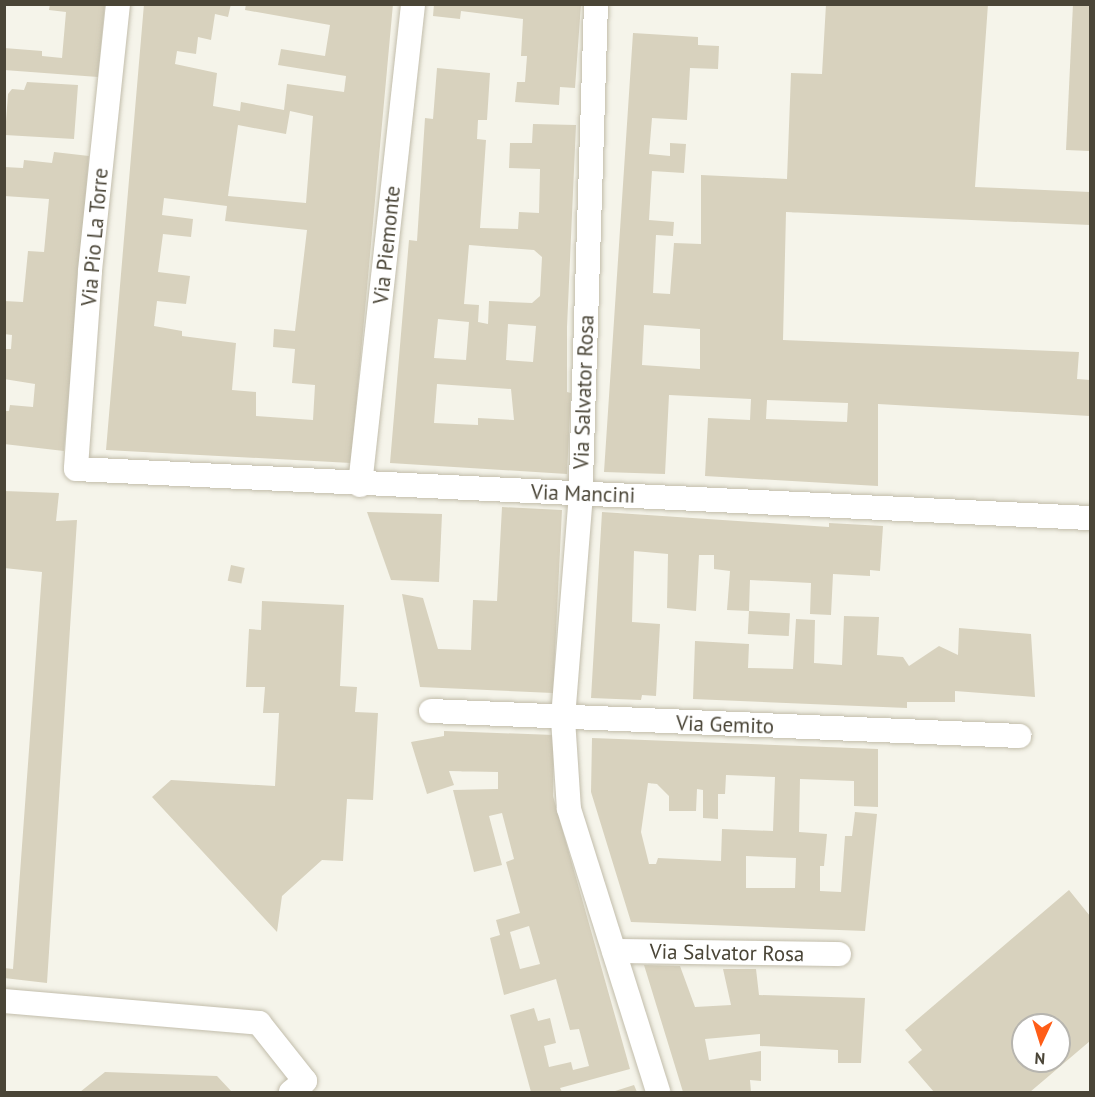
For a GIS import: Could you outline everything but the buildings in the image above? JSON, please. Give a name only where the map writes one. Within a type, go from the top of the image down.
[{"type":"street","name":"Via Pio La Torre","points":[[76,470],[90,272],[118,4]]},
{"type":"street","name":"Via Piemonte","points":[[360,485],[413,4]]},
{"type":"street","name":"Via Salvator Rosa","points":[[596,4],[580,494],[563,719],[569,809],[658,1092]]},
{"type":"street","name":"Via Mancini","points":[[76,470],[1090,518]]},
{"type":"street","name":"Via Gemito","points":[[431,711],[563,719],[1019,736]]},
{"type":"street","name":"Via Salvator Rosa","points":[[614,951],[840,954]]},
{"type":"street","points":[[4,1002],[259,1023],[305,1081],[291,1092]]}]
